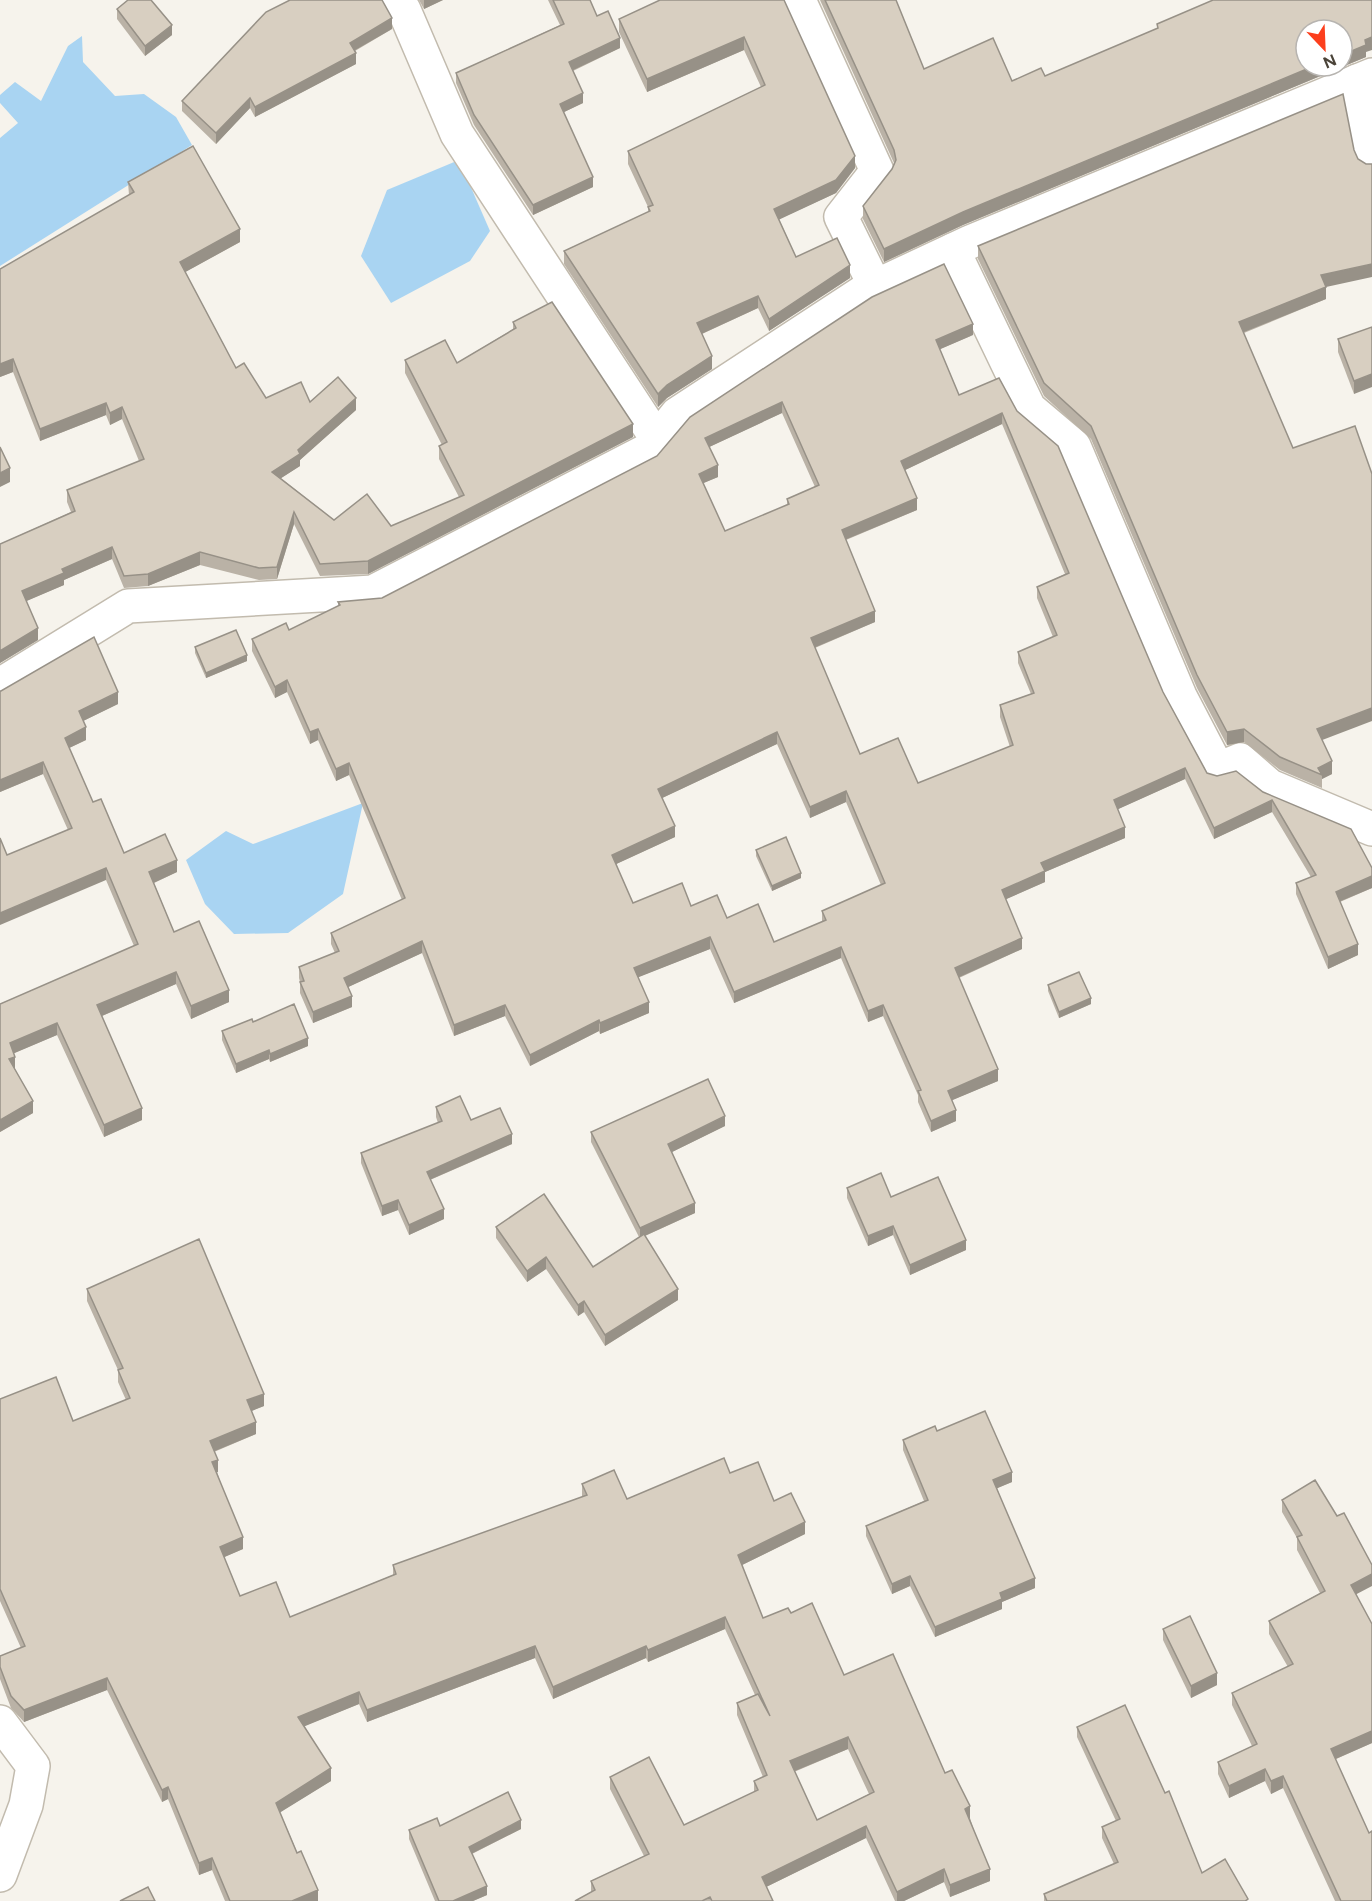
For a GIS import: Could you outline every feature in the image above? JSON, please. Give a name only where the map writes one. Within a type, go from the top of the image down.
[{"type":"street","points":[[397,0],[404,10],[457,134],[657,439]]},
{"type":"street","points":[[799,0],[877,171],[841,217],[875,286]]},
{"type":"street","points":[[0,685],[128,606],[373,592],[648,450],[677,414],[875,286],[953,250],[1365,78],[1372,159]]},
{"type":"street","points":[[953,250],[1029,408],[1074,446],[1180,696],[1218,769],[1240,760],[1270,786],[1372,829]]},
{"type":"street","points":[[0,1722],[33,1766],[26,1805],[0,1875]]},
{"type":"street","points":[[0,1897],[4,1901]]},
{"type":"water","points":[[82,36],[83,62],[115,96],[144,94],[176,117],[192,145],[0,266],[0,138],[18,123],[0,103],[0,95],[15,82],[41,101],[68,46]]},
{"type":"water","points":[[459,160],[490,231],[470,261],[391,303],[361,256],[387,190]]},
{"type":"water","points":[[363,803],[343,894],[288,933],[234,934],[205,904],[186,860],[226,831],[253,844]]},
{"type":"building","points":[[128,0],[151,0],[172,25],[145,46],[117,9]]},
{"type":"building","points":[[290,0],[382,0],[392,18],[350,43],[356,53],[255,107],[250,98],[216,133],[182,101],[266,12]]},
{"type":"building","points":[[553,0],[590,0],[597,16],[608,11],[620,38],[569,62],[583,93],[560,104],[593,177],[533,205],[474,115],[456,73],[564,24]]},
{"type":"building","points":[[660,0],[784,0],[855,156],[836,180],[774,209],[796,257],[837,238],[850,265],[769,319],[758,296],[697,323],[712,356],[667,385],[658,394],[564,251],[650,211],[648,207],[653,205],[628,151],[765,85],[744,37],[647,79],[619,19]]},
{"type":"building","points":[[825,0],[896,0],[924,69],[993,38],[1012,81],[1041,68],[1045,76],[1158,28],[1157,24],[1213,0],[1372,0],[1372,37],[1365,40],[1366,45],[1354,50],[1354,18],[1294,18],[1294,74],[963,212],[884,249],[863,206],[892,169],[896,160],[894,150]]},
{"type":"building","points":[[1343,94],[1354,150],[1358,159],[1366,164],[1372,164],[1372,264],[1321,275],[1326,287],[1239,322],[1293,448],[1355,426],[1372,474],[1372,708],[1317,729],[1332,761],[1318,768],[1322,775],[1280,757],[1244,729],[1227,732],[1197,675],[1091,426],[1044,383],[978,246]]},
{"type":"building","points":[[193,146],[240,229],[180,262],[236,368],[244,363],[266,398],[301,382],[310,402],[338,377],[356,398],[298,450],[300,454],[272,472],[334,520],[367,494],[391,526],[464,495],[439,446],[447,442],[405,360],[445,340],[457,363],[516,328],[513,322],[552,302],[633,424],[368,561],[320,564],[294,512],[277,567],[259,568],[200,552],[148,574],[124,576],[112,547],[62,569],[64,573],[22,591],[38,628],[0,651],[0,544],[75,511],[67,490],[144,459],[122,407],[110,413],[106,403],[40,429],[13,359],[0,364],[0,269],[134,192],[128,182]]},
{"type":"building","points":[[944,264],[973,324],[936,340],[959,395],[999,378],[1017,411],[1058,446],[1163,692],[1207,773],[1217,776],[1236,771],[1263,792],[1351,829],[1372,868],[1372,876],[1336,892],[1358,944],[1328,957],[1296,883],[1316,875],[1272,800],[1214,828],[1185,768],[1114,800],[1125,827],[1041,863],[1045,871],[1002,890],[1022,938],[955,968],[998,1069],[948,1091],[956,1110],[931,1121],[918,1091],[921,1090],[883,1005],[868,1011],[841,947],[734,992],[710,937],[634,968],[649,1002],[600,1023],[599,1020],[530,1055],[505,1005],[454,1025],[422,941],[344,978],[352,996],[313,1012],[300,982],[304,981],[299,967],[339,951],[331,933],[405,898],[349,763],[336,769],[318,729],[310,732],[287,680],[275,687],[252,639],[286,623],[289,630],[340,605],[338,602],[382,598],[657,456],[690,417],[872,297]],"holes":[[[782,402],[819,485],[787,499],[789,504],[725,531],[699,474],[718,465],[705,438]],[[1002,413],[1069,573],[1037,587],[1057,635],[1018,652],[1034,693],[1000,705],[1013,745],[918,783],[898,738],[860,754],[811,638],[875,611],[842,530],[917,498],[901,461]],[[777,732],[810,807],[846,791],[885,883],[822,911],[826,920],[774,942],[758,904],[727,918],[717,895],[691,906],[682,883],[633,903],[612,855],[675,826],[658,789]]]},
{"type":"building","points":[[1372,327],[1372,374],[1354,381],[1338,339]]},
{"type":"building","points":[[0,447],[10,468],[0,473]]},
{"type":"building","points":[[236,630],[247,655],[206,673],[195,647]]},
{"type":"building","points":[[94,637],[118,692],[79,711],[86,727],[65,738],[93,802],[101,799],[124,853],[165,834],[177,860],[149,872],[174,932],[199,921],[229,990],[191,1006],[176,972],[97,1005],[142,1108],[104,1125],[57,1023],[10,1043],[15,1057],[9,1059],[33,1101],[0,1120],[0,1004],[138,944],[106,868],[0,913],[0,838],[7,855],[72,828],[43,762],[0,780],[0,691]]},
{"type":"building","points":[[786,837],[801,873],[772,886],[756,850]]},
{"type":"building","points":[[1079,972],[1091,998],[1059,1012],[1048,985]]},
{"type":"building","points":[[294,1004],[308,1038],[270,1054],[269,1050],[236,1064],[222,1031],[252,1019],[253,1022]]},
{"type":"building","points":[[708,1079],[725,1116],[668,1144],[695,1203],[640,1228],[591,1132]]},
{"type":"building","points":[[460,1096],[471,1120],[500,1108],[512,1134],[427,1172],[444,1209],[409,1225],[398,1200],[382,1206],[361,1153],[442,1121],[436,1107]]},
{"type":"building","points":[[881,1173],[891,1197],[938,1177],[966,1240],[910,1265],[893,1226],[868,1236],[847,1188]]},
{"type":"building","points":[[544,1194],[593,1267],[644,1234],[678,1289],[605,1335],[584,1301],[578,1305],[546,1257],[527,1271],[496,1227]]},
{"type":"building","points":[[199,1239],[264,1394],[247,1400],[256,1422],[210,1441],[218,1460],[212,1462],[243,1537],[220,1547],[240,1596],[276,1582],[290,1617],[396,1574],[393,1565],[587,1495],[582,1484],[614,1470],[627,1499],[724,1458],[730,1473],[758,1462],[774,1501],[791,1493],[805,1522],[738,1555],[763,1618],[788,1608],[791,1613],[812,1603],[844,1675],[893,1654],[945,1773],[952,1770],[970,1806],[965,1809],[990,1869],[950,1885],[944,1869],[897,1892],[866,1826],[762,1877],[773,1901],[712,1901],[710,1897],[702,1901],[575,1901],[595,1890],[591,1881],[649,1854],[610,1777],[649,1757],[684,1825],[758,1790],[754,1781],[767,1775],[737,1703],[758,1694],[770,1716],[725,1617],[648,1650],[646,1646],[553,1687],[535,1646],[367,1710],[359,1692],[298,1717],[331,1768],[276,1803],[297,1853],[301,1851],[318,1890],[292,1901],[230,1901],[212,1858],[199,1863],[168,1787],[162,1790],[107,1678],[24,1710],[11,1696],[0,1667],[0,1656],[25,1646],[0,1589],[0,1399],[56,1377],[73,1421],[130,1398],[118,1370],[123,1368],[87,1289]],"holes":[[[848,1737],[874,1792],[817,1820],[790,1761]]]},
{"type":"building","points":[[985,1411],[1012,1472],[993,1480],[1035,1578],[1000,1593],[1002,1599],[935,1627],[910,1576],[892,1584],[866,1526],[928,1500],[903,1440],[935,1426],[937,1431]]},
{"type":"building","points":[[1315,1480],[1337,1516],[1344,1513],[1372,1565],[1372,1574],[1351,1585],[1372,1624],[1372,1731],[1331,1749],[1369,1833],[1372,1831],[1372,1901],[1341,1901],[1283,1776],[1271,1781],[1265,1769],[1229,1786],[1218,1762],[1257,1744],[1232,1693],[1293,1664],[1269,1621],[1325,1591],[1297,1537],[1302,1535],[1282,1500]]},
{"type":"building","points":[[1190,1616],[1217,1673],[1191,1686],[1163,1629]]},
{"type":"building","points":[[1125,1705],[1165,1793],[1169,1791],[1202,1873],[1225,1859],[1248,1899],[1245,1901],[1047,1901],[1044,1894],[1118,1862],[1102,1827],[1120,1819],[1077,1727]]},
{"type":"building","points":[[508,1792],[521,1820],[469,1847],[487,1886],[453,1901],[439,1901],[409,1830],[437,1818],[440,1826]]},
{"type":"building","points":[[148,1887],[155,1901],[120,1901]]}]
